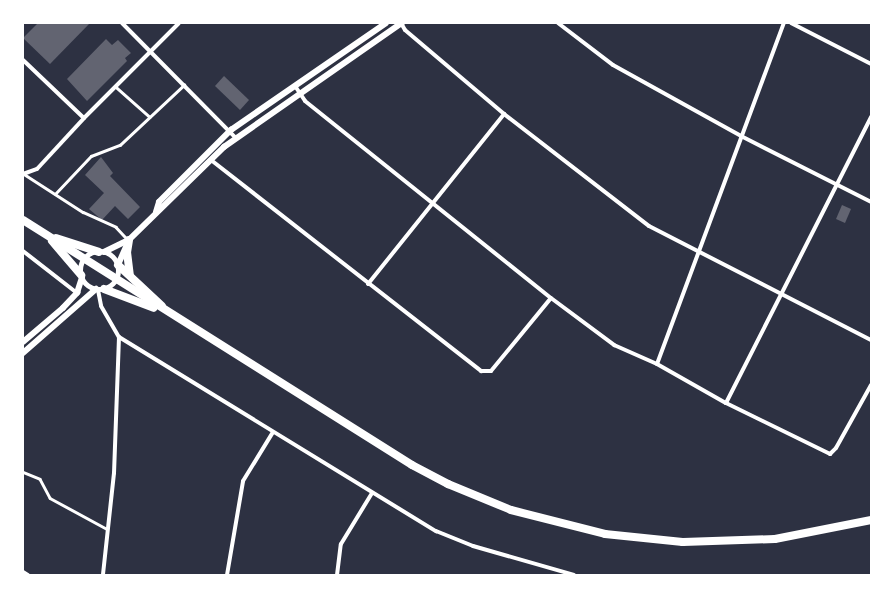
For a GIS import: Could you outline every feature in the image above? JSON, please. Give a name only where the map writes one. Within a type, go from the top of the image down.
[{"type":"highway","points":[[23,220],[84,260],[412,465],[481,499],[537,519],[622,537],[707,543],[774,539],[871,520]]},
{"type":"highway","points":[[49,237],[101,252]]},
{"type":"highway","points":[[49,237],[82,277]]},
{"type":"highway","points":[[128,240],[126,252],[130,275]]},
{"type":"highway","points":[[118,265],[166,311]]},
{"type":"highway","points":[[99,290],[166,311]]},
{"type":"street","points":[[122,23],[231,130],[236,138]]},
{"type":"street","points":[[23,173],[37,169],[84,118],[179,23]]},
{"type":"street","points":[[156,212],[159,202],[231,130],[386,23]]},
{"type":"street","points":[[23,342],[63,308],[77,293],[82,277],[84,260],[128,240],[156,212],[164,208],[211,160],[236,138],[301,95],[401,23],[405,30],[504,114],[650,226],[871,340]]},
{"type":"street","points":[[558,23],[613,65],[741,136],[871,202]]},
{"type":"street","points":[[657,364],[784,23]]},
{"type":"street","points":[[791,23],[871,64]]},
{"type":"street","points":[[23,60],[84,118]]},
{"type":"street","points":[[295,86],[305,101],[551,298],[614,345],[657,364],[726,403],[830,454],[836,448],[871,385]]},
{"type":"street","points":[[368,284],[504,114]]},
{"type":"street","points":[[726,403],[871,116]]},
{"type":"street","points":[[211,160],[368,284],[484,372],[491,371],[551,298]]},
{"type":"street","points":[[23,353],[68,313],[99,290],[117,280],[118,265],[128,240]]},
{"type":"street","points":[[23,250],[77,293]]},
{"type":"street","points":[[101,252],[115,259],[118,265]]},
{"type":"street","points":[[82,277],[88,285],[99,290]]},
{"type":"street","points":[[99,290],[101,306],[119,337],[372,493],[436,531],[455,539],[574,575]]},
{"type":"street","points":[[63,308],[68,313]]},
{"type":"street","points":[[103,575],[110,530],[119,337]]},
{"type":"street","points":[[227,575],[243,481],[273,432]]},
{"type":"street","points":[[337,575],[341,544],[372,493]]},
{"type":"street","points":[[23,572],[28,575]]},
{"type":"lane","points":[[55,194],[91,156],[120,145],[184,85]]},
{"type":"lane","points":[[116,87],[150,117]]},
{"type":"lane","points":[[23,173],[83,212],[116,227],[128,240]]},
{"type":"lane","points":[[23,472],[40,479],[50,498],[110,530]]},
{"type":"building","points":[[38,23],[90,23],[50,64],[23,38]]},
{"type":"building","points":[[106,39],[112,45],[118,40],[131,53],[125,58],[127,61],[87,101],[67,79]]},
{"type":"building","points":[[224,76],[249,100],[240,110],[215,86]]},
{"type":"building","points":[[101,157],[113,173],[110,176],[140,207],[128,219],[115,206],[102,220],[89,209],[104,193],[85,175]]},
{"type":"building","points":[[842,205],[851,209],[845,223],[836,219]]}]
